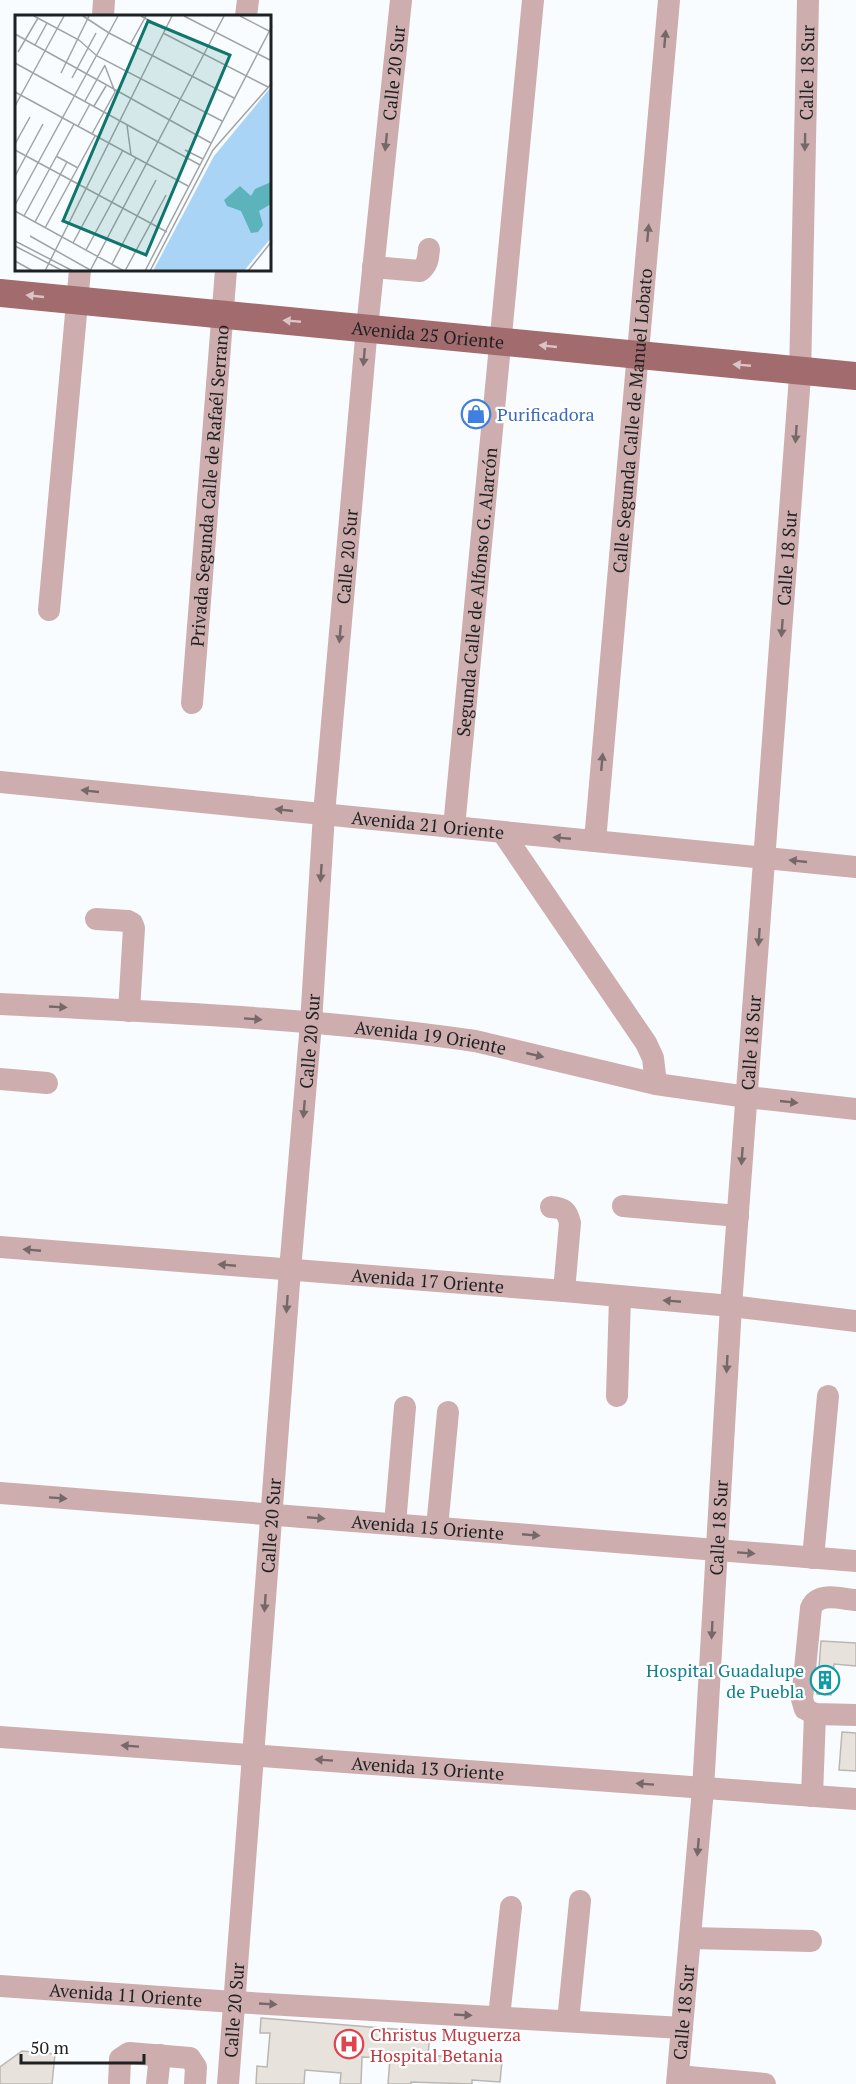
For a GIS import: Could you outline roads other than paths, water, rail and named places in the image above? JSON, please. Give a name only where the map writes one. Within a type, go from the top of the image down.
[{"type":"main road","name":"Avenida 25 Oriente","points":[[0,293],[856,376]]},
{"type":"street","points":[[103,15],[104,0]]},
{"type":"street","points":[[246,15],[248,0]]},
{"type":"street","name":"Calle 20 Sur","points":[[228,2084],[311,1023],[324,814],[367,328],[401,0]]},
{"type":"street","name":"Segunda Calle de Alfonso G. Alarcón","points":[[454,827],[533,0]]},
{"type":"street","name":"Calle Segunda Calle de Manuel Lobato","points":[[595,841],[669,0]]},
{"type":"street","name":"Calle 18 Sur","points":[[677,2080],[703,1789],[730,1306],[801,371],[808,0]]},
{"type":"street","points":[[373,267],[420,271],[428,261],[429,249]]},
{"type":"street","points":[[49,610],[80,272]]},
{"type":"street","name":"Privada Segunda Calle de Rafaél Serrano","points":[[192,703],[226,272]]},
{"type":"street","name":"Avenida 21 Oriente","points":[[0,782],[856,867]]},
{"type":"street","points":[[503,833],[646,1043],[652,1059],[656,1084]]},
{"type":"street","points":[[96,919],[132,923],[134,927],[129,1011]]},
{"type":"street","name":"Avenida 19 Oriente","points":[[0,1004],[311,1023],[475,1041],[656,1084],[856,1109]]},
{"type":"street","points":[[0,1079],[47,1083]]},
{"type":"street","points":[[623,1206],[738,1216]]},
{"type":"street","points":[[551,1207],[562,1208],[568,1213],[570,1223],[564,1292]]},
{"type":"street","name":"Avenida 17 Oriente","points":[[0,1247],[730,1306],[856,1321]]},
{"type":"street","points":[[617,1396],[620,1297]]},
{"type":"street","points":[[813,1558],[828,1396]]},
{"type":"street","points":[[395,1524],[405,1407]]},
{"type":"street","points":[[437,1528],[448,1412]]},
{"type":"street","name":"Avenida 15 Oriente","points":[[0,1493],[856,1561]]},
{"type":"street","points":[[856,1600],[824,1597],[813,1602],[802,1699],[805,1708],[815,1714],[856,1715]]},
{"type":"street","points":[[812,1796],[815,1714]]},
{"type":"street","name":"Avenida 13 Oriente","points":[[0,1737],[856,1799]]},
{"type":"street","points":[[568,2021],[580,1901]]},
{"type":"street","points":[[499,2017],[511,1907]]},
{"type":"street","points":[[690,1938],[812,1941]]},
{"type":"street","name":"Avenida 11 Oriente","points":[[0,1986],[682,2028]]},
{"type":"street","points":[[119,2084],[120,2059],[129,2053],[190,2058],[196,2067],[195,2084]]},
{"type":"street","points":[[157,2084],[160,2055]]},
{"type":"street","points":[[677,2080],[765,2084]]},
{"type":"place","name":"Purificadora","points":[[476,414]]},
{"type":"place","name":"Hospital Guadalupe de Puebla","points":[[825,1680]]},
{"type":"place","name":"Christus Muguerza Hospital Betania","points":[[349,2044]]}]
